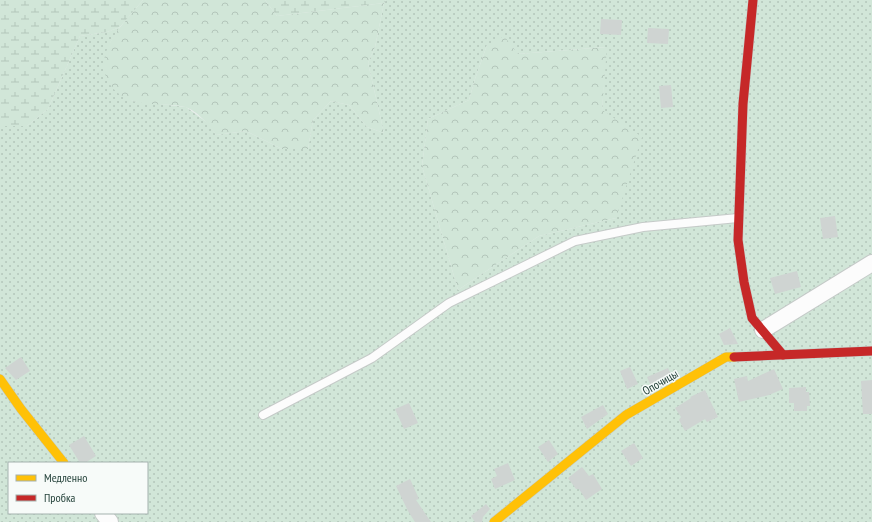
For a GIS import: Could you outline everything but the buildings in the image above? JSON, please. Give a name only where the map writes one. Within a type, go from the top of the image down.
[{"type":"street","points":[[753,0],[743,104],[738,240],[744,282],[752,318],[783,355]]},
{"type":"street","points":[[763,330],[872,264]]},
{"type":"street","name":"Опочицы","points":[[494,522],[626,415],[726,357],[872,351]]},
{"type":"street","points":[[0,380],[63,462]]},
{"type":"street","points":[[104,514],[110,522]]},
{"type":"lane","points":[[263,415],[372,358],[450,303],[575,241],[643,227],[749,217]]},
{"type":"green space","points":[[0,0],[143,0],[120,27],[107,32],[80,36],[48,109],[27,126],[0,126]]},
{"type":"green space","points":[[143,0],[265,0],[277,16],[384,3],[375,47],[368,63],[384,133],[367,127],[349,105],[331,101],[313,120],[308,149],[282,149],[246,131],[216,135],[202,118],[194,111],[185,107],[133,101],[123,97],[116,92],[109,83],[105,72],[104,60],[112,38]]},
{"type":"green space","points":[[265,0],[386,0],[384,3],[277,16]]},
{"type":"green space","points":[[386,0],[872,0],[872,522],[0,522],[0,126],[27,126],[48,109],[80,36],[107,32],[120,27],[110,43],[132,101],[186,107],[209,124],[216,135],[246,131],[282,149],[308,149],[313,120],[331,101],[349,105],[367,127],[384,133],[368,63],[375,47],[384,3]],"holes":[[[487,45],[518,54],[606,47],[602,110],[616,218],[539,236],[458,290],[422,166],[428,119],[469,100]]]},
{"type":"green space","points":[[504,36],[518,54],[607,47],[602,110],[642,137],[616,218],[539,236],[458,290],[422,166],[428,119],[469,100],[487,45]]},
{"type":"traffic: slow","points":[[494,522],[626,415],[726,357],[734,357]]},
{"type":"traffic: slow","points":[[0,379],[21,409],[63,462]]},
{"type":"traffic: jam","points":[[753,0],[743,104],[738,240],[744,282],[752,318],[783,355]]},
{"type":"traffic: jam","points":[[734,357],[872,351]]}]
